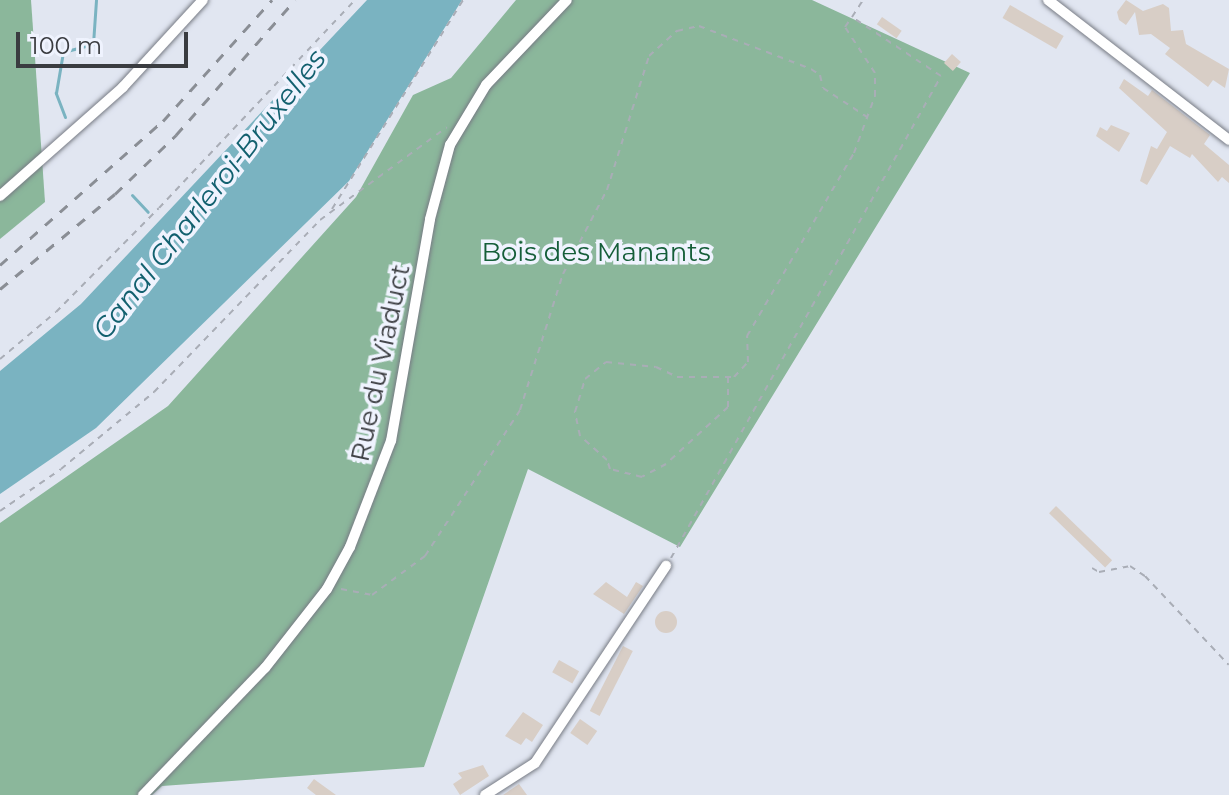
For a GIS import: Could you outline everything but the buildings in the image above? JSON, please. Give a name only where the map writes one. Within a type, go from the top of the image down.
[{"type":"street","points":[[0,196],[123,87],[203,0]]},
{"type":"street","name":"Rue du Viaduct","points":[[143,795],[265,668],[327,589],[373,498],[391,441],[430,219],[450,145],[464,115],[502,65],[567,0]]},
{"type":"street","points":[[1048,0],[1229,140]]},
{"type":"street","points":[[485,795],[535,763],[666,566]]},
{"type":"path","points":[[0,359],[159,208],[355,0]]},
{"type":"path","points":[[330,213],[463,0]]},
{"type":"path","points":[[728,377],[728,407],[666,464],[642,477],[610,469],[607,460],[580,436],[575,412],[585,379],[606,362],[656,367],[677,377],[728,377],[748,362],[747,336],[847,166],[867,117],[875,73],[845,27],[863,0]]},
{"type":"path","points":[[666,566],[941,76],[852,17]]},
{"type":"path","points":[[327,589],[372,595],[425,556],[520,410],[563,274],[607,190],[649,56],[677,31],[699,26],[811,69],[820,75],[823,88],[867,117]]},
{"type":"path","points":[[0,511],[61,469],[154,392],[330,213],[464,115]]},
{"type":"path","points":[[1092,568],[1099,572],[1130,566],[1145,576],[1229,665]]},
{"type":"green space","points":[[0,0],[31,0],[45,202],[0,239]]},
{"type":"green space","name":"Bois des Manants","points":[[516,0],[812,0],[970,73],[680,547],[528,469],[424,767],[162,786],[152,795],[0,795],[0,523],[168,406],[356,197],[413,95],[451,78]]},
{"type":"water","name":"Canal Charleroi-Bruxelles","points":[[367,0],[462,0],[349,181],[96,428],[0,494],[0,371],[81,304]]},
{"type":"waterway","points":[[65,117],[56,93],[63,52],[93,44],[96,0]]},
{"type":"waterway","points":[[132,195],[148,212]]},
{"type":"railway","points":[[0,265],[163,121],[272,0]]},
{"type":"railway","points":[[0,289],[115,194],[176,135],[295,0]]}]
